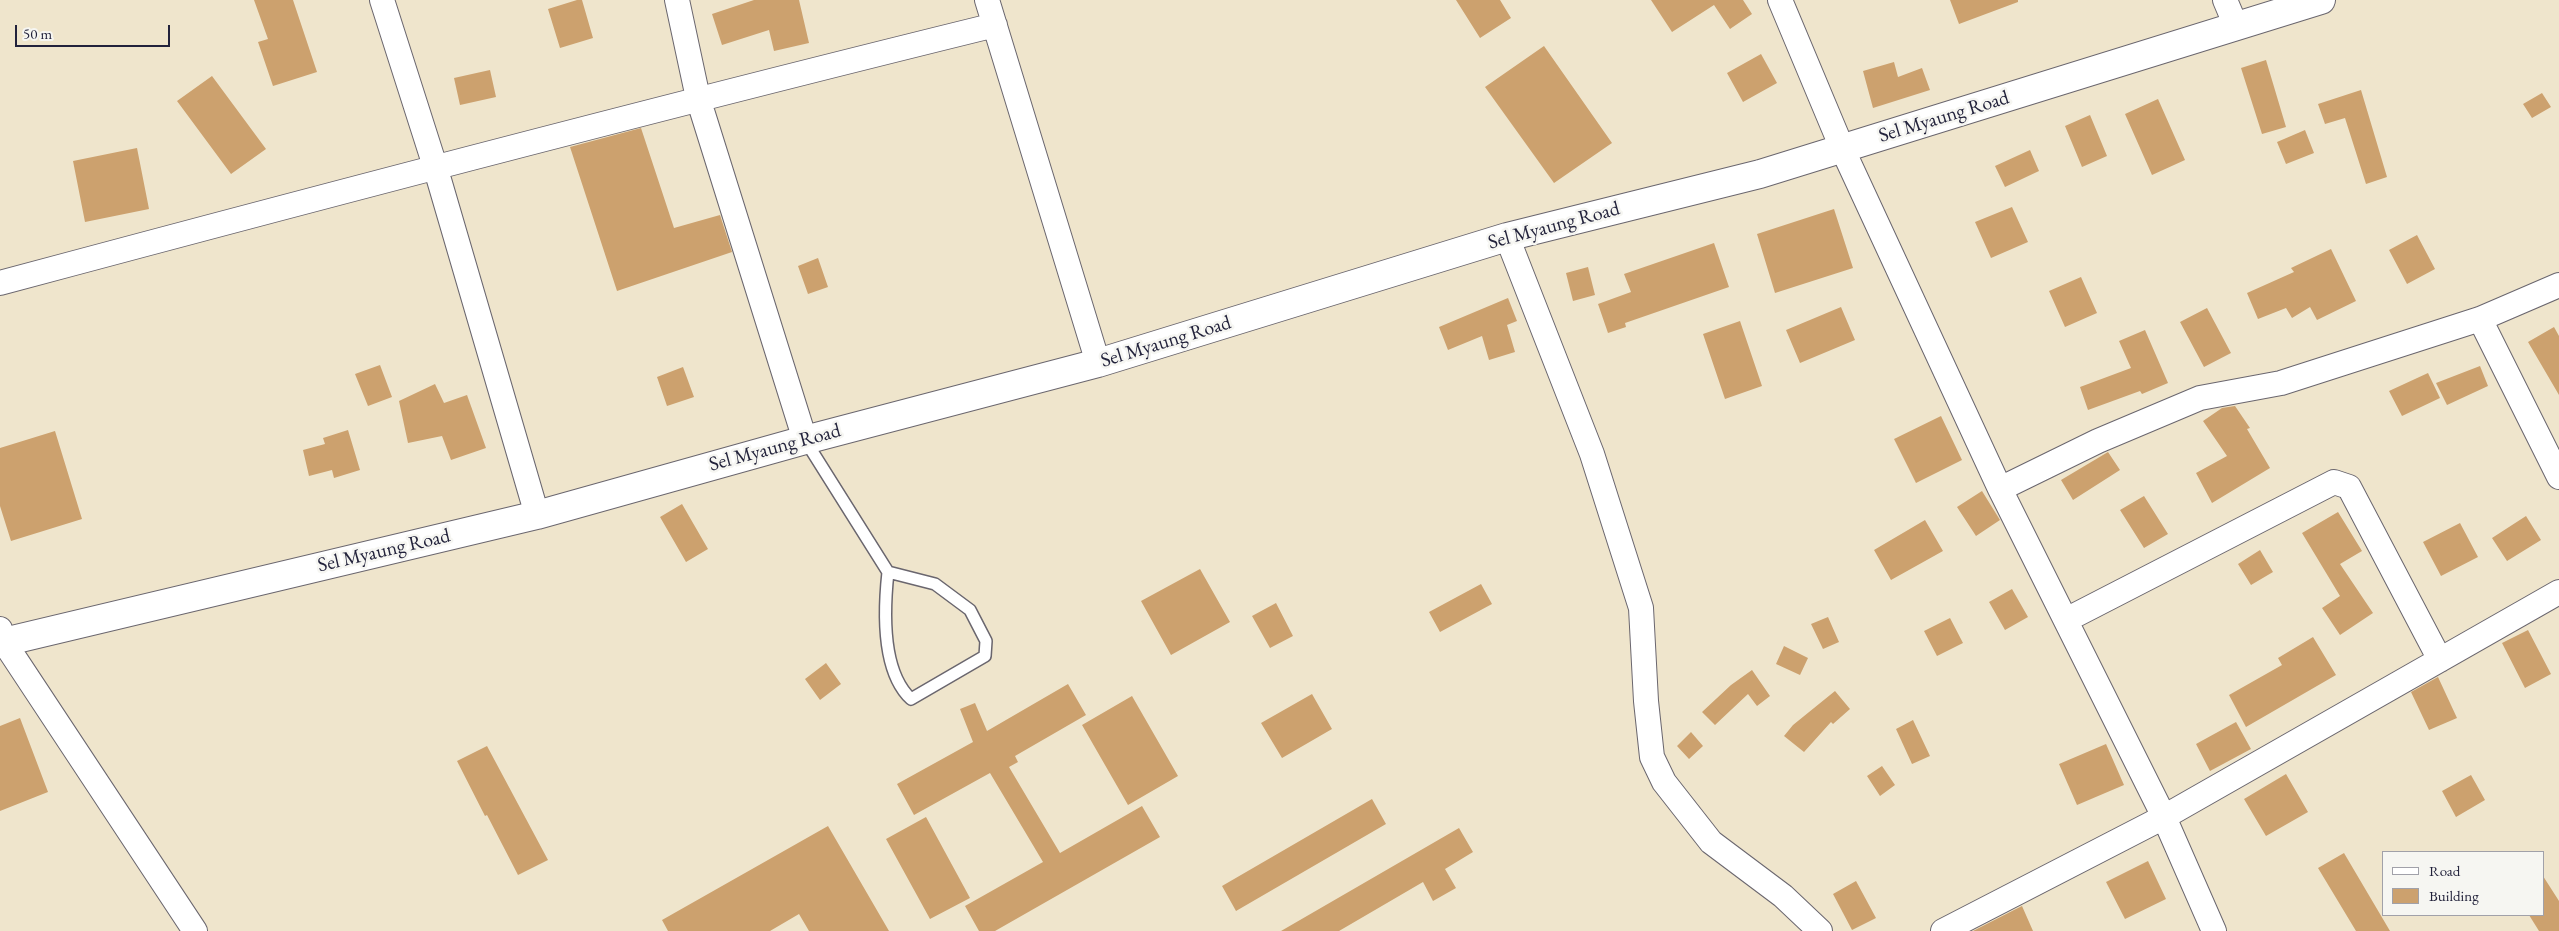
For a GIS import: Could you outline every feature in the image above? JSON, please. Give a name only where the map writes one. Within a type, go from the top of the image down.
[{"type":"main road","name":"Sel Myaung Road","points":[[1,638],[537,515],[805,440],[1098,363],[1507,237],[1760,174],[2321,0]]},
{"type":"street","points":[[382,0],[435,166],[537,515]]},
{"type":"street","points":[[677,0],[698,98],[805,440]]},
{"type":"street","points":[[987,0],[1098,363]]},
{"type":"street","points":[[1780,0],[1842,148],[2000,489],[2164,817],[2214,931]]},
{"type":"street","points":[[2225,0],[2236,26]]},
{"type":"street","points":[[0,283],[435,166],[698,98],[995,25]]},
{"type":"street","points":[[1507,237],[1592,454],[1641,608],[1646,701],[1652,757],[1664,782],[1712,842],[1784,896],[1820,931]]},
{"type":"street","points":[[2000,489],[2098,441],[2200,398],[2281,383],[2480,319],[2559,285]]},
{"type":"street","points":[[2480,319],[2559,477]]},
{"type":"street","points":[[2066,620],[2334,482],[2349,487],[2440,660]]},
{"type":"street","points":[[1943,931],[2164,817],[2559,592]]},
{"type":"street","points":[[1,638],[195,931]]},
{"type":"lane","points":[[805,440],[888,572],[884,610],[888,647],[902,690],[911,699],[984,656],[986,641],[970,610],[935,584],[888,572]]},
{"type":"building","points":[[254,0],[293,0],[317,72],[273,86],[258,42],[268,39]]},
{"type":"building","points":[[582,0],[593,38],[560,48],[548,9]]},
{"type":"building","points":[[754,0],[799,0],[809,43],[774,51],[769,30],[722,45],[712,14]]},
{"type":"building","points":[[1456,0],[1500,0],[1511,18],[1480,38]]},
{"type":"building","points":[[1651,0],[1743,0],[1752,14],[1730,29],[1714,5],[1672,32]]},
{"type":"building","points":[[1950,0],[2018,0],[2018,2],[1959,24]]},
{"type":"building","points":[[1544,46],[1612,143],[1554,183],[1485,87]]},
{"type":"building","points":[[1761,54],[1777,83],[1743,102],[1727,73]]},
{"type":"building","points":[[2266,60],[2286,127],[2262,134],[2241,68]]},
{"type":"building","points":[[1894,62],[1898,77],[1922,68],[1930,90],[1873,108],[1863,71]]},
{"type":"building","points":[[490,70],[496,97],[460,105],[454,78]]},
{"type":"building","points":[[212,76],[266,149],[231,174],[177,101]]},
{"type":"building","points":[[2361,90],[2387,177],[2366,184],[2345,118],[2325,124],[2318,104]]},
{"type":"building","points":[[2542,93],[2551,107],[2532,118],[2523,104]]},
{"type":"building","points":[[2158,99],[2185,160],[2152,175],[2125,114]]},
{"type":"building","points":[[2090,115],[2107,156],[2082,167],[2065,126]]},
{"type":"building","points":[[641,128],[674,228],[720,215],[732,252],[617,291],[570,147]]},
{"type":"building","points":[[2305,130],[2314,153],[2286,164],[2277,142]]},
{"type":"building","points":[[137,148],[149,209],[85,222],[73,161]]},
{"type":"building","points":[[2030,150],[2039,171],[2005,187],[1995,166]]},
{"type":"building","points":[[2012,207],[2028,242],[1991,258],[1975,222]]},
{"type":"building","points":[[1834,209],[1853,268],[1775,293],[1757,234]]},
{"type":"building","points":[[2417,235],[2435,269],[2407,284],[2389,250]]},
{"type":"building","points":[[1714,243],[1729,287],[1625,323],[1626,327],[1608,333],[1598,304],[1631,292],[1624,274]]},
{"type":"building","points":[[2331,249],[2356,301],[2317,320],[2310,307],[2292,318],[2286,308],[2258,319],[2247,293],[2294,272],[2291,268]]},
{"type":"building","points":[[818,258],[828,287],[808,294],[798,266]]},
{"type":"building","points":[[1588,267],[1595,295],[1573,301],[1566,273]]},
{"type":"building","points":[[2081,277],[2097,313],[2065,327],[2049,291]]},
{"type":"building","points":[[1508,298],[1517,321],[1507,325],[1515,352],[1489,360],[1482,336],[1448,350],[1439,327]]},
{"type":"building","points":[[1841,307],[1855,340],[1800,363],[1786,330]]},
{"type":"building","points":[[2207,308],[2231,353],[2204,367],[2180,322]]},
{"type":"building","points":[[1740,321],[1762,386],[1725,399],[1703,334]]},
{"type":"building","points":[[2554,327],[2559,336],[2559,395],[2528,342]]},
{"type":"building","points":[[2145,330],[2168,383],[2142,394],[2140,391],[2088,410],[2080,387],[2131,368],[2119,341]]},
{"type":"building","points":[[380,365],[392,397],[368,406],[355,374]]},
{"type":"building","points":[[2480,366],[2488,386],[2447,405],[2436,383]]},
{"type":"building","points":[[683,367],[694,397],[667,406],[657,377]]},
{"type":"building","points":[[2428,373],[2440,398],[2402,416],[2389,391]]},
{"type":"building","points":[[435,384],[444,403],[467,395],[486,448],[451,460],[442,436],[408,443],[399,401]]},
{"type":"building","points":[[2235,406],[2250,428],[2247,429],[2270,468],[2212,503],[2196,473],[2227,456],[2203,421],[2222,408]]},
{"type":"building","points":[[1941,416],[1962,460],[1916,483],[1894,439]]},
{"type":"building","points":[[348,430],[360,470],[334,478],[332,470],[309,476],[303,450],[325,444],[323,438]]},
{"type":"building","points":[[55,431],[82,519],[11,541],[0,506],[0,448]]},
{"type":"building","points":[[2108,452],[2120,470],[2073,500],[2061,480]]},
{"type":"building","points":[[1982,491],[2000,520],[1976,536],[1957,507]]},
{"type":"building","points":[[2144,496],[2168,534],[2144,548],[2120,510]]},
{"type":"building","points":[[682,504],[708,549],[686,562],[660,517]]},
{"type":"building","points":[[2338,512],[2362,551],[2340,564],[2373,613],[2340,635],[2322,608],[2340,596],[2302,533]]},
{"type":"building","points":[[2526,516],[2541,540],[2507,561],[2492,538]]},
{"type":"building","points":[[1925,520],[1943,551],[1891,580],[1874,550]]},
{"type":"building","points":[[2460,523],[2478,557],[2441,576],[2423,542]]},
{"type":"building","points":[[2260,550],[2273,572],[2251,585],[2238,564]]},
{"type":"building","points":[[1200,569],[1230,622],[1171,655],[1141,601]]},
{"type":"building","points":[[1481,584],[1492,604],[1440,632],[1429,612]]},
{"type":"building","points":[[2012,589],[2028,617],[2005,630],[1989,602]]},
{"type":"building","points":[[1276,603],[1293,636],[1270,648],[1252,616]]},
{"type":"building","points":[[1828,617],[1839,642],[1823,649],[1811,624]]},
{"type":"building","points":[[1950,618],[1963,643],[1937,656],[1924,631]]},
{"type":"building","points":[[2528,630],[2551,674],[2525,688],[2502,643]]},
{"type":"building","points":[[2313,637],[2336,675],[2246,727],[2229,695],[2282,665],[2278,658]]},
{"type":"building","points":[[1784,646],[1808,658],[1800,675],[1776,664]]},
{"type":"building","points":[[826,663],[841,684],[820,700],[805,679]]},
{"type":"building","points":[[1752,670],[1770,696],[1757,706],[1748,694],[1715,725],[1702,712],[1731,685]]},
{"type":"building","points":[[2438,677],[2457,718],[2429,730],[2411,692]]},
{"type":"building","points":[[1068,684],[1086,715],[1015,756],[1018,762],[1009,767],[1060,853],[1142,806],[1160,837],[995,931],[979,931],[965,906],[1043,862],[990,773],[914,815],[897,784],[973,742],[960,709],[975,703],[987,731]]},
{"type":"building","points":[[1835,691],[1850,709],[1833,724],[1831,722],[1804,752],[1784,736],[1793,725]]},
{"type":"building","points":[[1312,694],[1332,729],[1282,758],[1261,723]]},
{"type":"building","points":[[1132,696],[1178,776],[1128,805],[1082,725]]},
{"type":"building","points":[[20,718],[48,792],[0,811],[0,726]]},
{"type":"building","points":[[1913,720],[1930,756],[1912,764],[1896,729]]},
{"type":"building","points":[[2236,722],[2251,749],[2210,771],[2196,744]]},
{"type":"building","points":[[1691,732],[1703,746],[1689,759],[1677,746]]},
{"type":"building","points":[[2106,744],[2124,785],[2077,805],[2059,764]]},
{"type":"building","points":[[487,746],[548,860],[518,875],[457,761]]},
{"type":"building","points":[[1882,766],[1895,785],[1880,796],[1867,776]]},
{"type":"building","points":[[2286,774],[2308,812],[2266,836],[2244,799]]},
{"type":"building","points":[[2471,775],[2485,800],[2456,817],[2442,791]]},
{"type":"building","points":[[1372,799],[1386,824],[1236,911],[1222,886]]},
{"type":"building","points":[[926,817],[970,898],[930,919],[886,839]]},
{"type":"building","points":[[828,826],[889,931],[809,931],[799,914],[770,931],[668,931],[662,920]]},
{"type":"building","points":[[1459,828],[1473,852],[1445,869],[1456,888],[1433,901],[1423,882],[1339,931],[1281,931]]},
{"type":"building","points":[[2344,853],[2390,931],[2356,931],[2318,868]]},
{"type":"building","points":[[2148,861],[2166,899],[2125,919],[2106,882]]},
{"type":"building","points":[[2544,878],[2559,901],[2559,931],[2539,931],[2530,916],[2544,916]]},
{"type":"building","points":[[1856,881],[1876,918],[1852,930],[1833,894]]},
{"type":"building","points":[[2022,906],[2033,931],[1973,931],[2014,910]]}]
